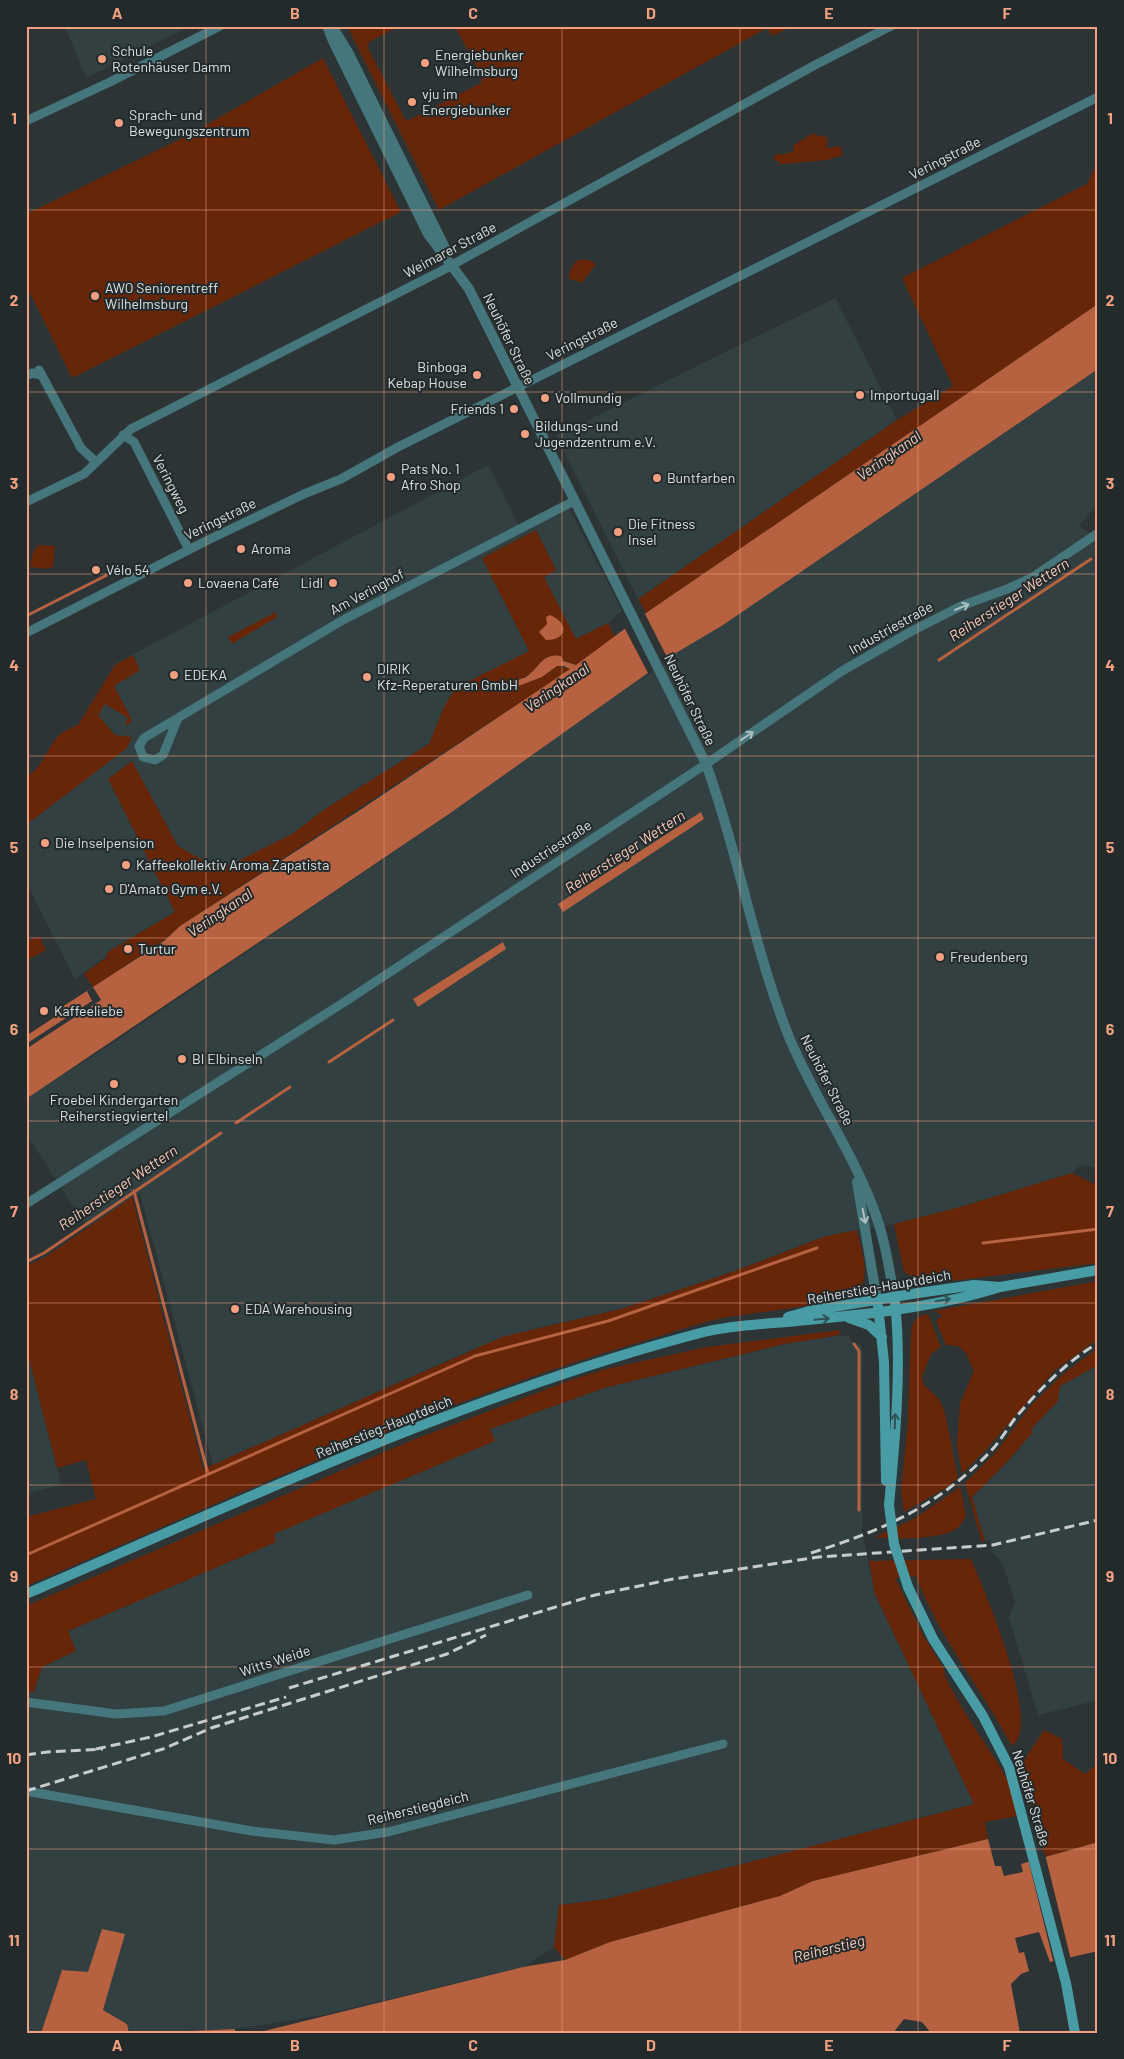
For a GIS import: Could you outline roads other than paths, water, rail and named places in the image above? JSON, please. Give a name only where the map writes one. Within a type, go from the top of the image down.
[{"type":"main road","name":"Reiherstieg-Hauptdeich","points":[[26,1594],[304,1474],[578,1368],[708,1331],[878,1311],[1098,1270]]},
{"type":"main road","name":"Reiherstieg-Hauptdeich","points":[[764,1325],[810,1311],[894,1297],[974,1285],[1000,1287]]},
{"type":"main road","name":"Neuhöfer Straße","points":[[889,1505],[895,1416],[894,1297]]},
{"type":"main road","name":"Neuhöfer Straße","points":[[877,1300],[882,1336],[886,1480],[894,1544],[908,1587],[940,1651],[983,1716],[1001,1749],[1016,1790],[1037,1866],[1066,1983],[1075,2033]]},
{"type":"main road","points":[[846,1316],[868,1325],[882,1336]]},
{"type":"street","points":[[26,121],[110,82],[220,26]]},
{"type":"street","name":"Neuhöfer Straße","points":[[328,26],[333,41],[428,234],[469,288],[706,764],[788,1032],[855,1168],[878,1222],[894,1297]]},
{"type":"street","name":"Neuhöfer Straße","points":[[332,26],[348,52],[452,265]]},
{"type":"street","name":"Weimarer Straße","points":[[26,502],[84,474],[131,429],[452,265],[798,74],[891,26]]},
{"type":"street","name":"Veringstraße","points":[[26,633],[189,550],[304,494],[341,479],[398,447],[1098,97]]},
{"type":"street","points":[[26,376],[32,373],[40,373],[81,448],[96,462]]},
{"type":"street","name":"Veringweg","points":[[124,435],[134,442],[189,550]]},
{"type":"street","name":"Am Veringhof","points":[[178,718],[163,755],[155,760],[143,757],[138,746],[144,738],[234,682],[360,610],[574,501]]},
{"type":"street","name":"Industriestraße","points":[[26,1204],[346,1001],[706,764],[842,671],[912,630],[961,606],[1033,577],[1098,533]]},
{"type":"street","name":"Neuhöfer Straße","points":[[855,1168],[877,1300]]},
{"type":"street","name":"Witts Weide","points":[[26,1702],[116,1714],[164,1711],[528,1595]]},
{"type":"street","name":"Reiherstiegdeich","points":[[26,1791],[252,1831],[334,1840],[388,1832],[723,1744]]},
{"type":"water","name":"Veringkanal","points":[[1098,304],[1098,369],[723,625],[676,653],[449,814],[26,1099],[26,1036],[61,1013],[59,1009],[164,941],[180,926],[363,808],[570,669],[564,666],[557,666],[542,677],[503,692],[500,686],[524,678],[544,659],[554,655],[561,656],[563,661],[576,665],[646,613]]},
{"type":"water","points":[[550,615],[560,622],[563,630],[559,637],[546,640],[539,632],[547,624],[546,617]]},
{"type":"water","points":[[701,812],[704,819],[563,912],[558,904]]},
{"type":"water","points":[[503,942],[506,949],[418,1007],[413,999]]},
{"type":"water","name":"Reiherstieg","points":[[988,1839],[995,1866],[1001,1866],[1004,1876],[1023,1872],[1021,1864],[1098,1842],[1098,1951],[1050,1962],[1039,1932],[1015,1938],[1019,1953],[1024,1952],[1029,1971],[1021,1974],[1011,1984],[1020,2033],[931,2033],[922,2022],[904,2019],[893,2033],[256,2033],[523,1967],[565,1960],[610,1942],[780,1896],[813,1881]]},
{"type":"water","points":[[102,1929],[125,1934],[103,2010],[127,2024],[129,2033],[41,2033],[62,1970],[88,1972]]},
{"type":"water","points":[[235,2029],[235,2033],[145,2033]]},
{"type":"waterway","name":"Reiherstieger Wettern","points":[[939,660],[1091,559]]},
{"type":"waterway","points":[[26,616],[119,569]]},
{"type":"waterway","name":"Reiherstieger Wettern","points":[[329,1062],[393,1020]]},
{"type":"waterway","name":"Reiherstieger Wettern","points":[[236,1123],[290,1087]]},
{"type":"waterway","name":"Reiherstieger Wettern","points":[[26,1262],[44,1253],[221,1133]]},
{"type":"waterway","points":[[134,1191],[208,1474]]},
{"type":"waterway","points":[[983,1243],[1098,1229]]},
{"type":"waterway","points":[[26,1555],[475,1356],[608,1321],[817,1248]]},
{"type":"waterway","points":[[854,1344],[859,1351],[859,1510]]},
{"type":"railway","points":[[811,1553],[885,1526],[928,1503],[949,1489],[989,1453],[1016,1417],[1044,1386],[1064,1367],[1098,1343]]},
{"type":"railway","points":[[289,1688],[595,1595],[673,1579],[819,1557],[993,1545],[1098,1520]]},
{"type":"railway","points":[[26,1791],[163,1749],[211,1728],[447,1654],[486,1635]]},
{"type":"railway","points":[[96,1749],[151,1737],[286,1697]]},
{"type":"railway","points":[[26,1755],[103,1749]]},
{"type":"place","name":"Schule Rotenhäuser Damm","points":[[102,59]]},
{"type":"place","name":"Energiebunker Wilhelmsburg","points":[[425,63]]},
{"type":"place","name":"vju im Energiebunker","points":[[412,102]]},
{"type":"place","name":"Sprach- und Bewegungszentrum","points":[[119,123]]},
{"type":"place","name":"AWO Seniorentreff Wilhelmsburg","points":[[95,296]]},
{"type":"place","name":"Binboga Kebap House","points":[[477,375]]},
{"type":"place","name":"Importugall","points":[[860,395]]},
{"type":"place","name":"Vollmundig","points":[[545,398]]},
{"type":"place","name":"Friends 1","points":[[514,409]]},
{"type":"place","name":"Bildungs- und Jugendzentrum e.V.","points":[[525,434]]},
{"type":"place","name":"Pats No. 1 Afro Shop","points":[[391,477]]},
{"type":"place","name":"Buntfarben","points":[[657,478]]},
{"type":"place","name":"Die Fitness Insel","points":[[618,532]]},
{"type":"place","name":"Aroma","points":[[241,549]]},
{"type":"place","name":"Vélo 54","points":[[96,570]]},
{"type":"place","name":"Lovaena Café","points":[[188,583]]},
{"type":"place","name":"Lidl","points":[[333,583]]},
{"type":"place","name":"EDEKA","points":[[174,675]]},
{"type":"place","name":"DIRIK Kfz-Reperaturen GmbH","points":[[367,677]]},
{"type":"place","name":"Die Inselpension","points":[[45,843]]},
{"type":"place","name":"Kaffeekollektiv Aroma Zapatista","points":[[126,865]]},
{"type":"place","name":"D'Amato Gym e.V.","points":[[109,889]]},
{"type":"place","name":"Turtur","points":[[128,949]]},
{"type":"place","name":"Freudenberg","points":[[940,957]]},
{"type":"place","name":"Kaffeeliebe","points":[[44,1011]]},
{"type":"place","name":"BI Elbinseln","points":[[182,1059]]},
{"type":"place","name":"Froebel Kindergarten Reiherstiegviertel","points":[[114,1084]]},
{"type":"place","name":"EDA Warehousing","points":[[235,1309]]}]
